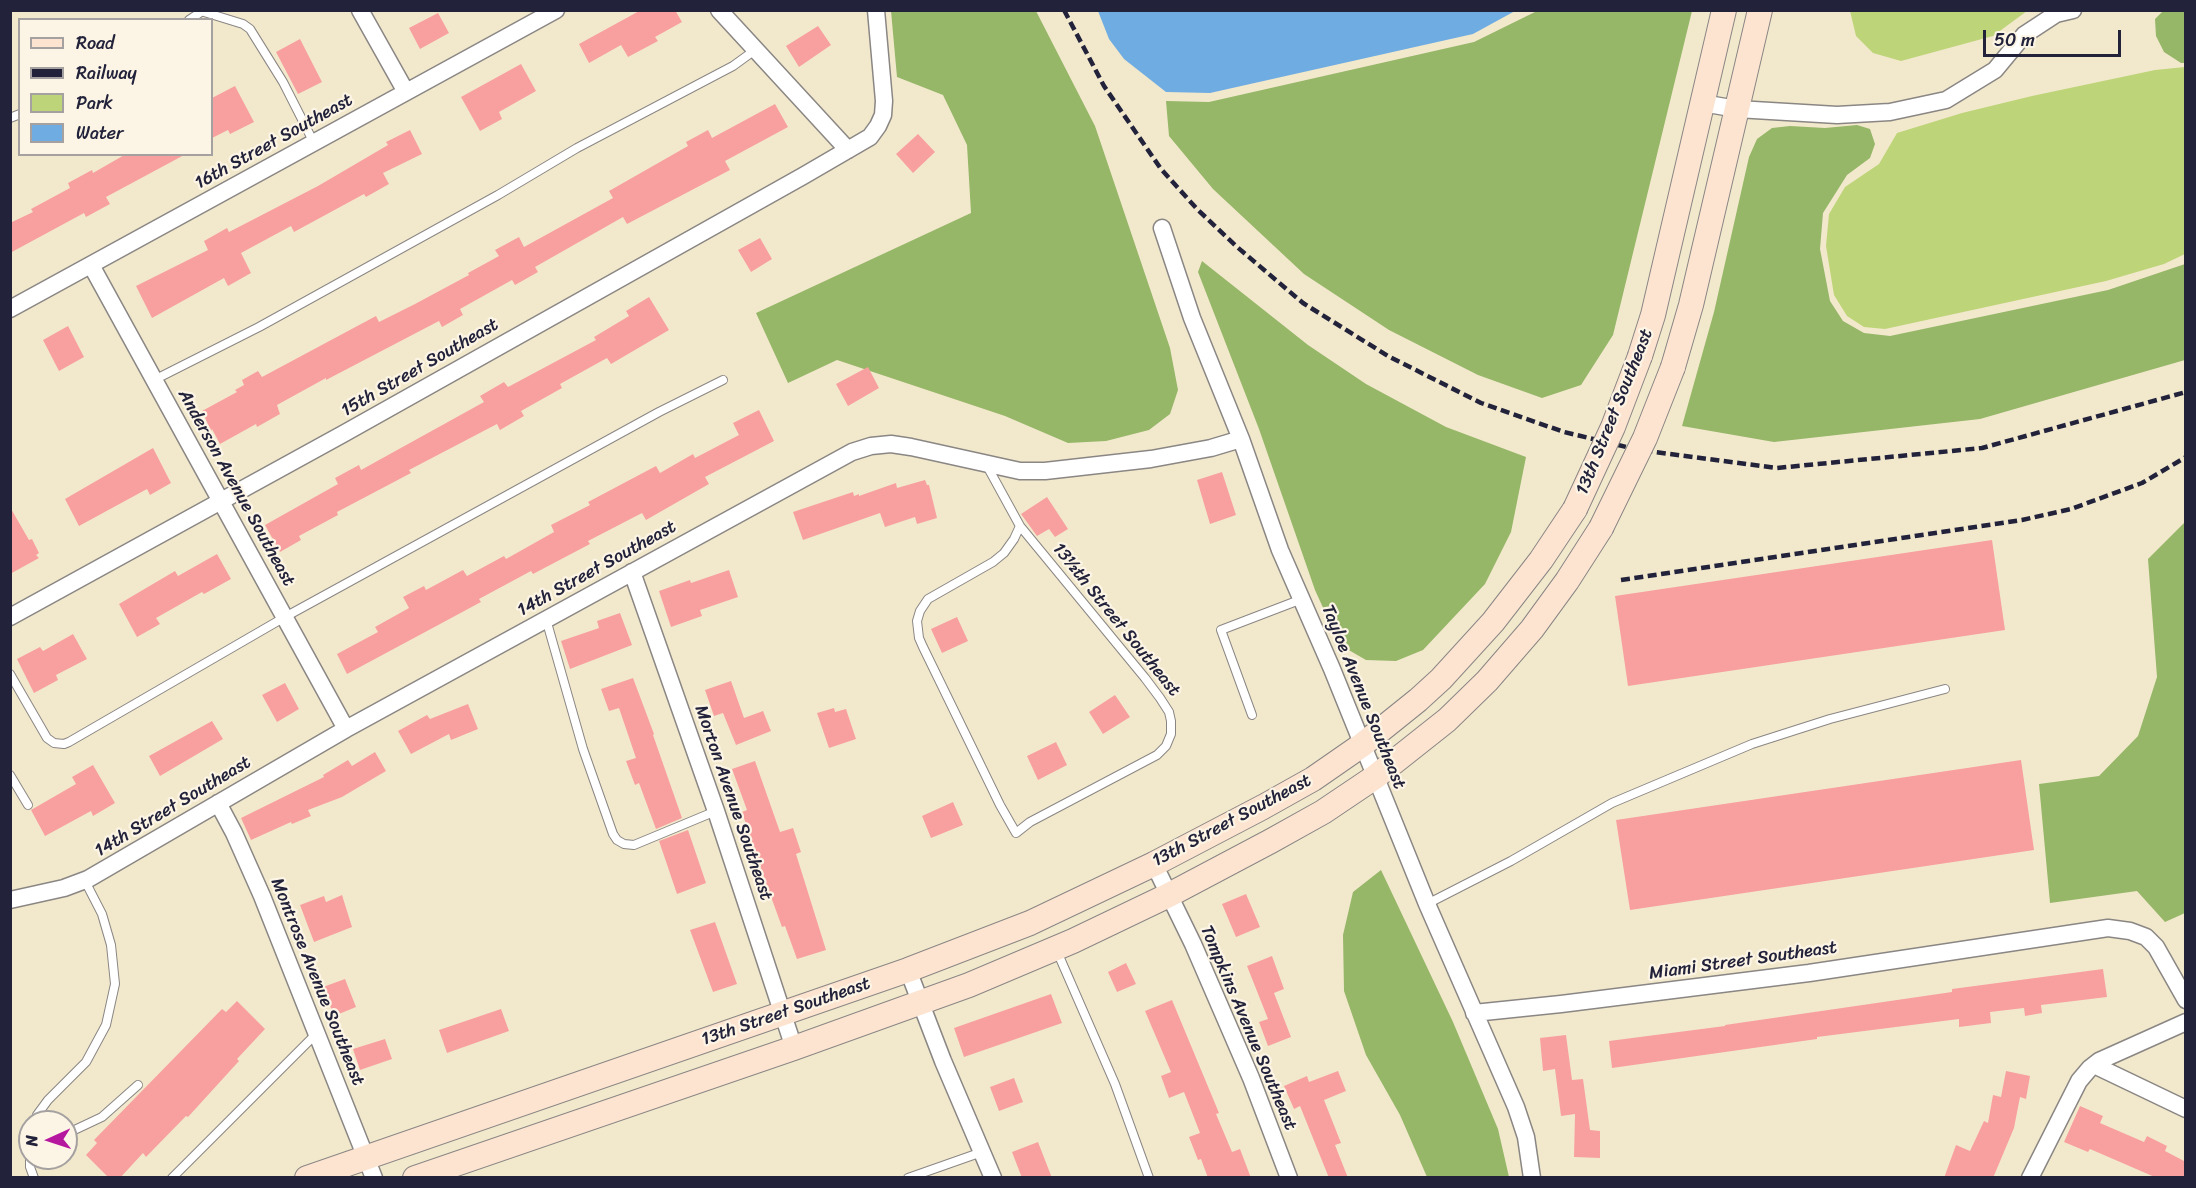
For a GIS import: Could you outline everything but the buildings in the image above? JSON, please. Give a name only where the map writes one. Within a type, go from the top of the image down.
[{"type":"main road","name":"13th Street Southeast","points":[[307,1178],[370,1167],[1030,923],[1154,864],[1313,779],[1418,700],[1459,660],[1493,622],[1541,560],[1575,509],[1613,427],[1653,315],[1724,10]]},
{"type":"main road","name":"13th Street Southeast","points":[[415,1178],[920,1004],[1056,948],[1169,895],[1323,812],[1375,777],[1447,720],[1487,681],[1532,629],[1567,581],[1601,528],[1645,438],[1673,367],[1691,305],[1760,10]]},
{"type":"street","points":[[360,10],[406,92]]},
{"type":"street","name":"16th Street Southeast","points":[[10,309],[556,10]]},
{"type":"street","points":[[719,10],[848,150]]},
{"type":"street","name":"15th Street Southeast","points":[[10,617],[870,137],[883,115],[884,101],[876,10]]},
{"type":"street","points":[[1702,103],[1737,109],[1838,115],[1890,112],[1946,100],[1995,70],[2024,35],[2056,14],[2073,10]]},
{"type":"street","name":"Tayloe Avenue Southeast","points":[[1162,228],[1192,318],[1241,439],[1280,550],[1427,904],[1516,1107],[1526,1137],[1532,1178]]},
{"type":"street","name":"Anderson Avenue Southeast","points":[[91,265],[346,729]]},
{"type":"street","name":"14th Street Southeast","points":[[10,900],[64,888],[85,880],[346,729],[852,452],[871,446],[891,444],[1020,471],[1045,471],[1151,459],[1211,448],[1241,439]]},
{"type":"street","name":"Morton Avenue Southeast","points":[[632,572],[716,812],[794,1048]]},
{"type":"street","name":"Montrose Avenue Southeast","points":[[218,803],[262,896],[370,1167]]},
{"type":"street","name":"Tompkins Avenue Southeast","points":[[1154,864],[1193,944],[1246,1068],[1289,1178]]},
{"type":"street","name":"Miami Street Southeast","points":[[1474,1013],[1809,973],[2108,928],[2130,930],[2146,937],[2156,947],[2186,1000]]},
{"type":"street","points":[[908,970],[993,1178]]},
{"type":"street","points":[[2035,1176],[2079,1081],[2094,1065],[2186,1022]]},
{"type":"street","points":[[2094,1065],[2186,1109]]},
{"type":"lane","points":[[204,11],[243,24],[250,29],[283,82],[314,142]]},
{"type":"lane","points":[[154,380],[259,327],[498,195],[577,148],[733,66],[755,50]]},
{"type":"lane","points":[[10,674],[47,738],[54,743],[64,744],[285,617],[659,412],[723,380]]},
{"type":"lane","points":[[985,464],[1020,526]]},
{"type":"lane","name":"13½th Street Southeast","points":[[1020,526],[1150,685],[1168,712],[1171,722],[1168,740],[1157,755],[1030,822],[1016,832],[1000,806],[922,647],[917,621],[920,610],[928,599],[985,567],[1004,553],[1020,526]]},
{"type":"lane","points":[[1252,715],[1221,630],[1302,599]]},
{"type":"lane","points":[[546,619],[583,749],[609,825],[617,840],[624,844],[634,845],[716,812]]},
{"type":"lane","points":[[1427,904],[1511,861],[1612,803],[1752,744],[1830,719],[1945,689]]},
{"type":"lane","points":[[10,775],[28,805]]},
{"type":"lane","points":[[41,1110],[86,1062],[106,1025],[115,984],[111,945],[102,915],[85,880]]},
{"type":"lane","points":[[1056,948],[1115,1084],[1149,1178]]},
{"type":"lane","points":[[172,1178],[317,1033]]},
{"type":"lane","points":[[78,1128],[102,1117],[138,1085]]},
{"type":"lane","points":[[908,1178],[982,1152]]},
{"type":"green space","points":[[1850,10],[2027,11],[1993,36],[1901,61],[1873,53],[1856,36]]},
{"type":"green space","points":[[2164,10],[2185,11],[2185,63],[2181,63],[2164,52],[2156,36],[2155,19]]},
{"type":"green space","points":[[891,11],[1036,11],[1095,126],[1170,348],[1178,390],[1170,414],[1149,430],[1106,441],[1068,443],[1005,416],[837,360],[788,383],[756,313],[971,213],[967,145],[943,95],[897,77]]},
{"type":"green space","points":[[1537,11],[1692,11],[1613,335],[1581,385],[1542,398],[1478,375],[1389,330],[1304,274],[1213,189],[1169,136],[1166,101],[1209,102],[1474,42]]},
{"type":"green space","points":[[2185,67],[2185,254],[2164,264],[2106,281],[1885,329],[1864,327],[1847,316],[1834,295],[1826,246],[1829,214],[1845,187],[1879,164],[1897,133],[1962,113],[2032,96],[2155,70]]},
{"type":"green space","points":[[1857,125],[1870,129],[1875,144],[1870,158],[1847,175],[1823,213],[1820,249],[1830,301],[1843,321],[1864,333],[1890,336],[2108,290],[2185,264],[2185,360],[1980,419],[1774,442],[1682,426],[1714,312],[1749,157],[1757,139],[1772,128],[1790,126],[1825,128]]},
{"type":"green space","points":[[1202,261],[1308,345],[1366,384],[1446,427],[1526,457],[1511,532],[1485,584],[1423,650],[1396,661],[1366,660],[1340,645],[1315,590],[1259,429],[1198,272]]},
{"type":"green space","points":[[2185,522],[2185,913],[2165,922],[2137,891],[2050,903],[2039,784],[2099,776],[2138,736],[2157,677],[2148,559]]},
{"type":"green space","points":[[1381,870],[1453,1022],[1498,1129],[1509,1177],[1427,1177],[1400,1115],[1366,1055],[1344,991],[1343,935],[1353,892]]},
{"type":"water","points":[[1098,11],[1515,11],[1473,34],[1210,93],[1166,92],[1124,59],[1109,39]]},
{"type":"railway","points":[[1064,10],[1104,86],[1161,169],[1197,209],[1236,246],[1303,303],[1388,356],[1481,403],[1564,432],[1639,450],[1777,468],[1982,448],[2186,392]]},
{"type":"railway","points":[[1621,580],[2022,520],[2071,509],[2142,483],[2186,457]]}]
